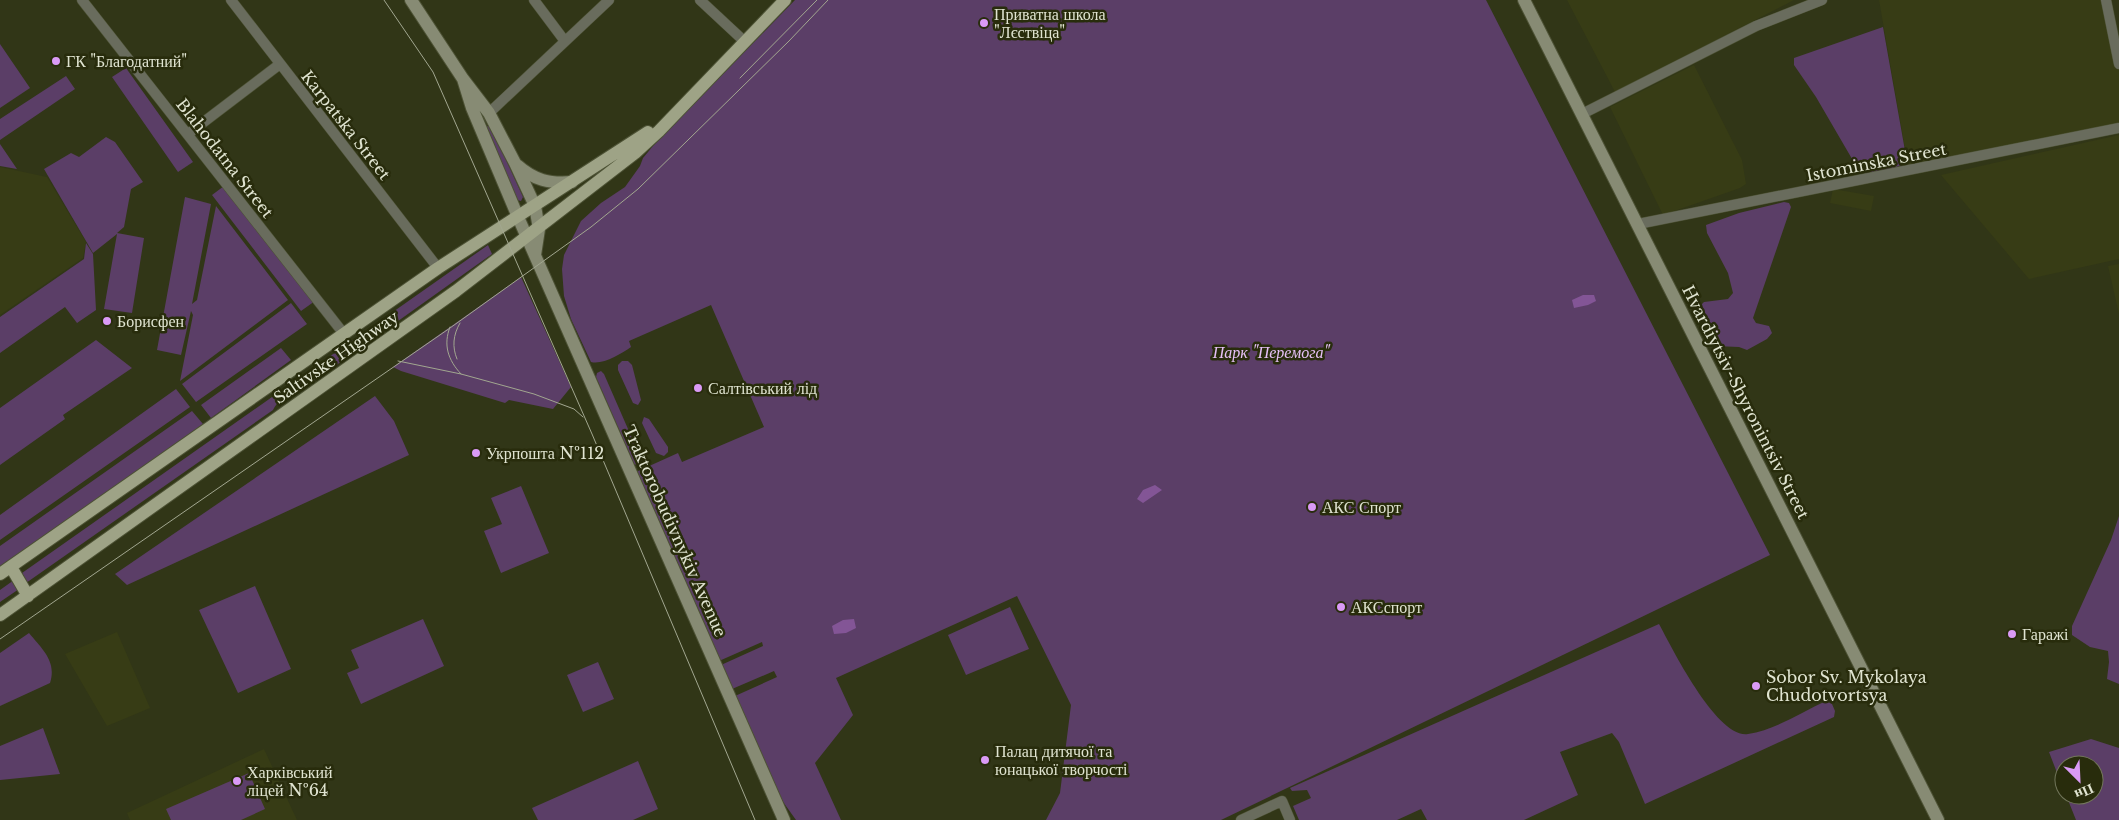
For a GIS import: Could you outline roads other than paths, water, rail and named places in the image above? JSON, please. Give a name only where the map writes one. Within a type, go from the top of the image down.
[{"type":"main road","name":"Traktorobudivnykiv Avenue","points":[[411,0],[463,79],[489,113],[516,163],[534,206],[540,228],[535,255]]},
{"type":"main road","name":"Saltivske Highway","points":[[0,615],[528,238],[635,153],[785,0]]},
{"type":"main road","name":"Hvardiytsiv-Shyronintsiv Street","points":[[1524,0],[1938,820]]},
{"type":"main road","name":"Traktorobudivnykiv Avenue","points":[[463,79],[472,108],[518,217],[784,820]]},
{"type":"main road","name":"Saltivske Highway","points":[[0,574],[438,268],[640,138],[679,110]]},
{"type":"main road","points":[[516,163],[527,174],[541,181],[556,183],[572,182]]},
{"type":"main road","points":[[11,567],[28,596]]},
{"type":"street","name":"Blahodatna Street","points":[[82,0],[344,334]]},
{"type":"street","name":"Karpatska Street","points":[[231,0],[438,268]]},
{"type":"street","points":[[534,0],[564,40]]},
{"type":"street","points":[[489,113],[564,40],[609,0]]},
{"type":"street","points":[[700,0],[744,41]]},
{"type":"street","points":[[1582,114],[1756,26],[1822,0]]},
{"type":"street","points":[[2106,0],[2119,64]]},
{"type":"street","points":[[188,134],[280,64]]},
{"type":"street","name":"Istominska Street","points":[[1638,224],[2119,128]]},
{"type":"street","points":[[1241,820],[1282,801],[1290,820]]},
{"type":"tram line","points":[[384,0],[433,72],[592,434],[755,820]]},
{"type":"tram line","points":[[740,78],[817,0]]},
{"type":"tram line","points":[[0,639],[450,328],[591,227],[638,189],[789,41],[828,0]]},
{"type":"tram line","points":[[457,359],[454,341],[460,323]]},
{"type":"tram line","points":[[450,327],[447,340],[448,352],[461,374]]},
{"type":"tram line","points":[[398,361],[461,374],[534,394],[574,409],[583,417]]},
{"type":"place","name":"Приватна школа \"Лєствіца\"","points":[[984,23]]},
{"type":"place","name":"ГК \"Благодатний\"","points":[[56,61]]},
{"type":"place","name":"Борисфен","points":[[107,321]]},
{"type":"place","name":"Салтівський лід","points":[[698,388]]},
{"type":"place","name":"Укрпошта №112","points":[[476,453]]},
{"type":"place","name":"АКС Спорт","points":[[1312,507]]},
{"type":"place","name":"АКСспорт","points":[[1341,607]]},
{"type":"place","name":"Гаражі","points":[[2012,634]]},
{"type":"place","name":"Sobor Sv. Mykolaya Chudotvortsya","points":[[1756,686]]},
{"type":"place","name":"Палац дитячої та юнацької творчості","points":[[985,760]]},
{"type":"place","name":"Харківський ліцей №64","points":[[237,781]]},
{"type":"park label","name":"Парк \"Перемога\"","points":[[1271,352]]}]
